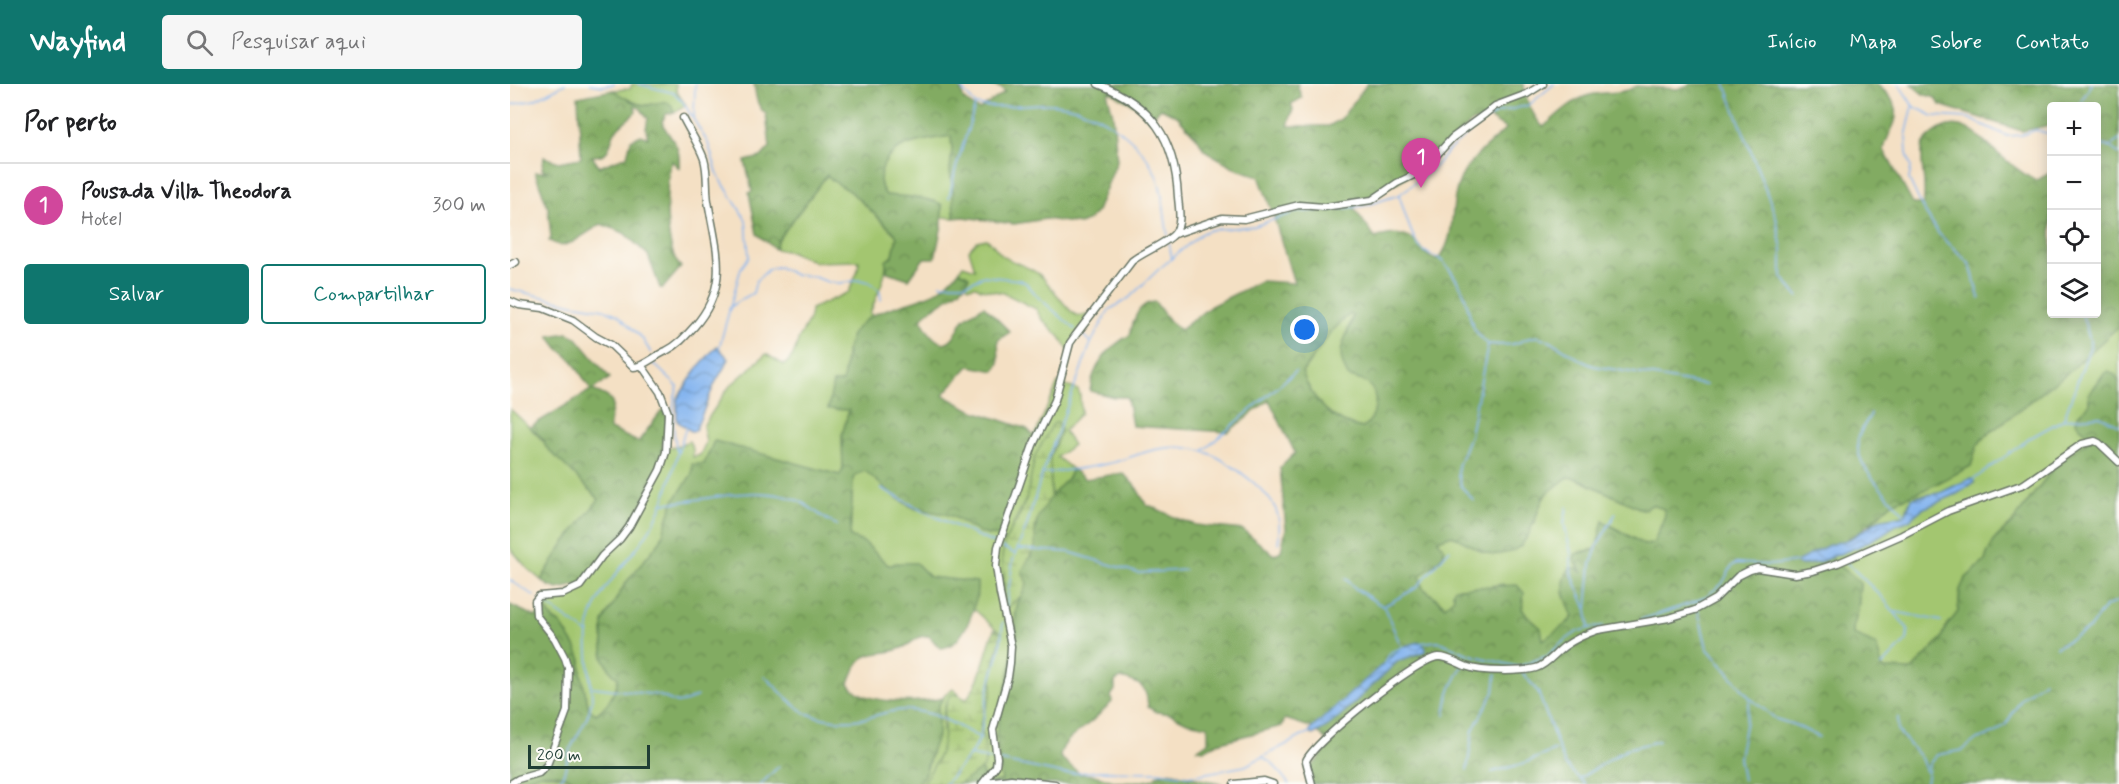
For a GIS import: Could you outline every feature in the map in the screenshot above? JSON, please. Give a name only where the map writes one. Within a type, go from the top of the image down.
[{"type":"street","points":[[1098,84],[1135,103],[1159,128],[1168,144],[1178,185],[1180,219],[1175,234]]},
{"type":"street","points":[[983,783],[996,766],[993,730],[1008,678],[1011,646],[999,594],[996,566],[998,548],[1033,445],[1055,400],[1070,343],[1132,261],[1175,234],[1222,218],[1244,219],[1299,205],[1329,207],[1372,200],[1397,183],[1422,171],[1452,138],[1496,106],[1527,94],[1543,84]]},
{"type":"street","points":[[510,301],[519,305],[543,308],[573,320],[611,345],[631,366],[642,366],[649,359],[679,343],[704,315],[714,298],[718,273],[718,254],[708,202],[705,162],[683,118]]},
{"type":"street","points":[[510,784],[518,779],[539,773],[546,765],[567,711],[568,668],[555,639],[536,615],[535,601],[539,596],[563,594],[580,586],[602,556],[620,539],[628,527],[660,470],[666,452],[668,413],[660,392],[642,366]]},
{"type":"street","points":[[1312,784],[1306,761],[1316,746],[1355,712],[1406,673],[1431,658],[1444,657],[1482,671],[1534,669],[1545,663],[1564,646],[1587,633],[1669,618],[1705,606],[1738,576],[1750,570],[1757,568],[1795,574],[1838,563],[1902,536],[1948,511],[2024,484],[2082,444],[2095,441],[2119,462]]},
{"type":"street","points":[[983,783],[1011,779],[1055,784]]},
{"type":"street","points":[[1234,784],[1264,781],[1273,784]]},
{"type":"green space","points":[[632,84],[676,84],[676,91],[686,105],[674,113],[672,106],[667,102],[642,105],[613,90],[630,89]]},
{"type":"green space","points":[[754,84],[959,84],[964,100],[979,110],[1005,92],[1001,88],[986,84],[1298,84],[1302,98],[1291,104],[1293,109],[1288,126],[1329,126],[1341,119],[1367,84],[1524,84],[1530,107],[1543,127],[1577,100],[1596,94],[1625,91],[1636,86],[1678,89],[1691,84],[1877,84],[1892,100],[1896,110],[1895,123],[1884,150],[1913,204],[1923,204],[1923,145],[1933,134],[1948,126],[1956,125],[1970,130],[2036,181],[2047,174],[2047,318],[2101,318],[2101,102],[2047,102],[2047,126],[2022,131],[1940,105],[1936,98],[1923,94],[1911,84],[2119,84],[2119,326],[2071,370],[1983,438],[1977,446],[1971,466],[1892,503],[1858,533],[1843,542],[1829,545],[1811,554],[1803,565],[1831,557],[1860,583],[1858,611],[1853,634],[1876,645],[1883,669],[1912,670],[1942,638],[1946,627],[1958,612],[1963,583],[1985,561],[1996,538],[2012,523],[2060,461],[2091,439],[2076,422],[2078,415],[2089,405],[2089,394],[2105,373],[2109,371],[2115,375],[2119,382],[2119,784],[1312,784],[1306,769],[1314,764],[1328,748],[1325,739],[1318,732],[1339,717],[1398,661],[1407,657],[1419,642],[1405,646],[1313,728],[1285,719],[1282,726],[1217,743],[1204,750],[1198,749],[1208,742],[1208,726],[1157,712],[1148,707],[1142,686],[1121,678],[1115,681],[1115,690],[1111,696],[1112,702],[1094,720],[1070,738],[1061,751],[1060,757],[1080,774],[1094,775],[1117,782],[1144,781],[1169,772],[1223,784],[959,784],[981,769],[986,783],[1002,781],[996,734],[1017,636],[1015,622],[1017,609],[1027,584],[1022,571],[1024,563],[1031,557],[1038,517],[1052,495],[1068,478],[1072,469],[1085,479],[1123,473],[1136,487],[1147,506],[1196,525],[1243,530],[1274,555],[1281,551],[1286,529],[1280,468],[1295,453],[1269,400],[1228,432],[1132,426],[1127,397],[1114,397],[1090,391],[1094,374],[1103,358],[1115,345],[1130,335],[1135,318],[1144,305],[1155,302],[1169,321],[1180,330],[1211,306],[1261,281],[1294,283],[1259,176],[1237,169],[1204,150],[1198,139],[1177,116],[1161,108],[1149,120],[1136,106],[1109,91],[1117,161],[1097,211],[1089,220],[1080,224],[1046,219],[1014,224],[964,217],[954,218],[950,171],[951,136],[919,141],[899,149],[885,163],[881,173],[881,185],[886,195],[922,198],[942,205],[942,225],[935,258],[924,258],[909,279],[887,272],[886,261],[893,255],[897,237],[894,232],[850,191],[827,175],[777,241],[775,249],[757,234],[749,193],[752,191],[745,161],[761,157],[770,147],[766,114],[758,104]],"holes":[[[1489,118],[1506,129],[1478,154],[1461,177],[1455,194],[1450,234],[1437,260],[1429,256],[1414,240],[1404,235],[1393,234],[1375,238],[1353,207],[1426,166],[1472,122]],[[1350,314],[1353,315],[1351,324],[1341,351],[1343,366],[1348,376],[1367,383],[1375,400],[1374,413],[1363,428],[1342,422],[1325,409],[1312,392],[1302,372],[1332,331]],[[1568,477],[1578,479],[1643,510],[1652,505],[1664,509],[1665,515],[1653,544],[1644,545],[1603,521],[1596,549],[1575,554],[1574,559],[1582,573],[1577,568],[1570,568],[1566,574],[1564,592],[1573,617],[1569,622],[1543,640],[1541,628],[1522,609],[1524,593],[1517,585],[1455,588],[1454,598],[1445,606],[1422,587],[1420,576],[1438,562],[1445,550],[1438,540],[1452,535],[1493,555],[1511,552],[1521,546],[1529,534],[1544,496]]]},
{"type":"green space","points":[[613,90],[638,104],[667,102],[672,106],[674,113],[666,114],[662,122],[677,147],[679,168],[672,161],[669,171],[667,216],[671,247],[681,267],[663,288],[660,288],[648,255],[624,233],[601,224],[573,242],[561,246],[549,241],[551,238],[548,208],[535,172],[547,172],[542,169],[544,157],[559,162],[581,158],[578,97]],"holes":[[[635,106],[640,108],[648,118],[646,129],[648,138],[641,135],[631,140],[627,156],[599,167],[592,156],[607,151],[617,129],[636,112]]]},
{"type":"green space","points":[[951,136],[950,171],[954,218],[942,217],[942,205],[935,201],[886,195],[880,176],[891,155],[909,144]]},
{"type":"green space","points":[[827,175],[850,191],[897,236],[893,255],[886,261],[883,281],[870,314],[874,316],[861,326],[851,339],[846,353],[842,383],[833,383],[849,410],[842,435],[843,469],[840,476],[714,441],[704,465],[692,474],[673,502],[661,540],[625,584],[603,622],[603,657],[610,670],[618,678],[611,698],[596,714],[589,709],[581,674],[581,660],[575,646],[560,623],[554,621],[545,608],[555,599],[577,589],[660,459],[661,448],[677,446],[689,441],[693,449],[693,457],[700,455],[706,442],[703,426],[729,387],[766,354],[784,365],[788,362],[809,320],[811,309],[849,292],[859,261],[815,262],[791,252],[775,249],[777,241]]},
{"type":"green space","points":[[986,239],[1003,256],[1041,276],[1073,313],[1080,316],[1089,313],[1068,350],[1036,309],[1004,293],[976,286],[969,287],[965,284],[966,274],[959,271],[963,265],[975,269],[969,250],[977,241]]},
{"type":"green space","points":[[959,271],[969,276],[967,282],[921,319],[935,339],[944,343],[949,341],[964,319],[984,306],[1010,332],[998,340],[999,363],[995,371],[969,366],[943,395],[971,410],[1027,429],[1035,437],[1000,535],[987,535],[950,515],[911,506],[896,498],[865,471],[855,475],[853,479],[850,537],[865,543],[888,565],[916,563],[930,577],[977,582],[975,601],[968,622],[963,632],[949,646],[940,648],[929,636],[925,636],[894,651],[871,654],[859,662],[849,683],[865,696],[878,699],[907,702],[943,698],[938,706],[938,735],[926,771],[919,784],[579,784],[566,777],[543,774],[510,784],[510,605],[536,617],[545,608],[554,621],[560,623],[581,660],[581,674],[589,709],[596,714],[611,698],[618,678],[610,670],[603,657],[603,622],[625,584],[661,540],[673,502],[692,474],[692,464],[704,464],[714,441],[840,475],[843,469],[842,435],[849,410],[828,409],[833,383],[842,382],[851,337],[867,319],[939,290]]},
{"type":"green space","points":[[1350,314],[1353,315],[1346,334],[1348,376],[1367,382],[1375,392],[1376,399],[1374,412],[1368,424],[1363,428],[1342,421],[1325,409],[1306,383],[1302,373],[1332,331]]},
{"type":"green space","points":[[2119,326],[2119,382],[2115,375],[2104,373],[2089,394],[2089,405],[2078,415],[2091,439],[2060,461],[2051,471],[2012,523],[1996,538],[1985,561],[1966,578],[1960,590],[1958,612],[1946,627],[1942,638],[1912,670],[1883,669],[1880,659],[1860,636],[1853,635],[1860,583],[1833,562],[1831,557],[1881,535],[1909,520],[1922,509],[1957,494],[1974,483],[1958,484],[1940,493],[1916,496],[1909,503],[1905,515],[1879,520],[1869,525],[1892,503],[1971,466],[1977,446],[1983,438],[2071,370]]},
{"type":"green space","points":[[568,333],[576,337],[610,378],[592,390],[609,398],[612,402],[610,429],[638,442],[660,413],[667,408],[667,421],[658,469],[636,516],[582,584],[558,589],[541,580],[563,545],[599,499],[546,447],[543,439],[530,427],[591,390],[572,360],[558,348],[549,336]]},
{"type":"green space","points":[[1058,383],[1078,390],[1080,395],[1081,413],[1064,431],[1073,445],[1057,457],[1072,469],[1068,478],[1051,497],[1050,457],[1058,438],[1035,456],[1027,497],[1004,543],[1003,599],[1007,608],[1021,596],[1015,616],[1016,644],[996,734],[1002,781],[986,783],[981,769],[984,767],[986,750],[980,724],[991,694],[993,669],[1002,633],[972,608],[977,596],[930,577],[916,563],[888,565],[865,543],[850,537],[853,479],[855,475],[865,470],[901,500],[916,509],[953,516],[990,536]]},
{"type":"green space","points":[[510,409],[600,500],[563,545],[541,580],[510,548]]},
{"type":"green space","points":[[1058,422],[1061,430],[1050,457],[1051,497],[1038,517],[1035,527],[1035,547],[1022,571],[1027,584],[1021,596],[1007,608],[1004,606],[1002,557],[1004,543],[1027,497],[1035,456],[1053,424]]},
{"type":"green space","points":[[1568,477],[1578,479],[1643,510],[1652,505],[1664,509],[1665,515],[1653,544],[1645,545],[1603,521],[1596,549],[1579,552],[1584,575],[1564,593],[1573,616],[1560,629],[1543,641],[1540,629],[1522,609],[1524,600],[1503,584],[1468,589],[1446,606],[1422,587],[1420,576],[1428,567],[1437,564],[1437,540],[1453,535],[1481,551],[1535,523],[1542,501],[1555,486]]},
{"type":"green space","points":[[994,630],[1002,633],[993,669],[991,694],[980,724],[986,750],[984,767],[959,784],[923,784],[942,747],[944,713],[950,695],[966,699],[971,693],[979,677]]},
{"type":"green space","points":[[953,689],[960,695],[958,694],[946,703],[942,719],[944,739],[940,755],[923,784],[919,784],[928,766],[938,728],[938,706],[945,695]]},
{"type":"green space","points":[[538,774],[565,777],[579,784],[514,784]]},
{"type":"water","points":[[717,346],[729,359],[715,383],[695,431],[691,431],[677,421],[677,399],[699,366]]},
{"type":"water","points":[[1973,479],[1974,483],[1957,494],[1922,509],[1909,520],[1858,547],[1819,562],[1798,564],[1798,561],[1829,545],[1850,539],[1879,520],[1905,515],[1912,498],[1940,493]]},
{"type":"water","points":[[1419,642],[1425,646],[1426,651],[1398,661],[1328,726],[1313,735],[1310,733],[1310,730],[1396,652],[1405,646]]},
{"type":"waterway","points":[[510,105],[534,100],[565,84]]},
{"type":"waterway","points":[[590,84],[603,86],[614,84]]},
{"type":"waterway","points":[[638,84],[674,93],[683,102],[708,143],[718,175],[746,220],[749,257],[741,268],[719,348]]},
{"type":"waterway","points":[[694,118],[695,84]]},
{"type":"waterway","points":[[957,84],[976,105],[994,107],[1050,104],[1067,106],[1100,118],[1115,127],[1129,138],[1151,165],[1160,187],[1168,235]]},
{"type":"waterway","points":[[1326,210],[1364,206],[1399,195],[1435,167],[1448,151],[1480,123],[1497,113],[1529,105],[1554,84]]},
{"type":"waterway","points":[[1725,84],[1776,217],[1782,250],[1782,277],[1798,297]]},
{"type":"waterway","points":[[1899,84],[1913,106],[1933,116],[1968,118],[2007,136],[2021,135],[2036,130],[2047,133]]},
{"type":"waterway","points":[[2081,102],[2092,84]]},
{"type":"waterway","points":[[949,198],[975,106]]},
{"type":"waterway","points":[[1913,106],[1906,136],[1911,167],[1909,179],[1923,209],[1939,234],[1968,262],[1980,299]]},
{"type":"waterway","points":[[2111,146],[2119,140]]},
{"type":"waterway","points":[[2101,145],[2110,147],[2119,154]]},
{"type":"waterway","points":[[1399,195],[1416,241],[1423,250],[1441,260],[1451,271],[1465,295],[1475,330],[1488,344],[1509,345],[1532,337],[1539,337],[1594,366],[1706,385]]},
{"type":"waterway","points":[[1006,607],[1013,560],[1027,525],[1042,474],[1091,343],[1109,310],[1129,298],[1202,233],[1210,230],[1255,226],[1296,212],[1321,210]]},
{"type":"waterway","points":[[1169,243],[1172,259]]},
{"type":"waterway","points":[[729,309],[753,293],[756,281],[769,269],[779,267],[795,275],[812,276],[828,282],[860,280],[869,282],[880,291],[881,300]]},
{"type":"waterway","points":[[940,284],[966,284],[984,276],[1020,280],[1075,329]]},
{"type":"waterway","points":[[510,289],[604,309],[618,315],[642,338],[651,353]]},
{"type":"waterway","points":[[2064,418],[2090,347],[2083,318]]},
{"type":"waterway","points":[[1081,334],[1091,342]]},
{"type":"waterway","points":[[1474,501],[1461,486],[1458,466],[1470,435],[1488,345]]},
{"type":"waterway","points":[[652,362],[678,387],[673,411],[677,451]]},
{"type":"waterway","points":[[1204,450],[1296,371]]},
{"type":"waterway","points":[[1871,414],[1858,439],[1861,460],[1874,480],[1906,516]]},
{"type":"waterway","points":[[1973,480],[2030,438],[2064,419],[2100,416],[2119,425]]},
{"type":"waterway","points":[[557,784],[591,706],[588,657],[591,618],[605,589],[645,538],[659,513],[686,428]]},
{"type":"waterway","points":[[1042,474],[1106,464],[1159,449],[1173,447],[1199,450],[1233,466],[1267,496],[1278,516],[1278,543]]},
{"type":"waterway","points":[[881,488],[921,510],[995,544]]},
{"type":"waterway","points":[[662,503],[747,493],[780,495],[797,500],[837,525]]},
{"type":"waterway","points":[[1567,507],[1564,523],[1571,553],[1571,572],[1587,610],[1589,627]]},
{"type":"waterway","points":[[1587,608],[1591,564],[1598,544],[1616,513]]},
{"type":"waterway","points":[[1002,547],[1015,554]]},
{"type":"waterway","points":[[1019,549],[1069,552],[1138,573],[1185,570]]},
{"type":"waterway","points":[[1384,606],[1416,588],[1450,549]]},
{"type":"waterway","points":[[1845,561],[1882,597],[1908,629],[1907,640],[1882,666]]},
{"type":"waterway","points":[[1640,620],[1705,597],[1722,584],[1732,566],[1737,563],[1770,565],[1798,562]]},
{"type":"waterway","points":[[1345,578],[1356,589],[1384,607],[1401,646]]},
{"type":"waterway","points":[[510,580],[534,596]]},
{"type":"waterway","points":[[540,600],[587,633]]},
{"type":"waterway","points":[[2056,647],[2089,629],[2105,607],[2119,601]]},
{"type":"waterway","points":[[1698,611],[1707,648],[1750,698],[1776,719],[1795,725],[1819,737]]},
{"type":"waterway","points":[[1896,612],[1941,621]]},
{"type":"waterway","points":[[945,784],[970,755],[980,738],[988,690],[1000,649],[1003,622]]},
{"type":"waterway","points":[[1420,643],[1438,641],[1468,654],[1518,667],[1547,656],[1577,632],[1603,626]]},
{"type":"waterway","points":[[1384,664],[1391,652],[1404,647]]},
{"type":"waterway","points":[[1445,715],[1449,692],[1462,666]]},
{"type":"waterway","points":[[1522,672],[1538,692],[1565,765],[1585,784]]},
{"type":"waterway","points":[[1467,770],[1473,730],[1494,692],[1496,674]]},
{"type":"waterway","points":[[764,676],[806,713],[826,719],[861,719],[895,711],[917,711],[945,720],[980,738]]},
{"type":"waterway","points":[[1926,784],[1929,764],[1937,755],[1963,750],[1977,739],[1996,733],[2006,724],[2022,698],[2044,681]]},
{"type":"waterway","points":[[593,687],[658,695],[677,703],[697,696]]},
{"type":"waterway","points":[[1743,780],[1739,758],[1750,699]]},
{"type":"waterway","points":[[1898,717],[1898,731],[1921,758],[1926,771]]},
{"type":"waterway","points":[[1001,761],[1064,774],[1100,771],[1159,772],[1187,776],[1245,766],[1310,732]]},
{"type":"waterway","points":[[1580,778],[1626,749],[1659,741]]},
{"type":"waterway","points":[[1492,772],[1522,764],[1558,749]]},
{"type":"waterway","points":[[970,755],[994,760]]},
{"type":"waterway","points":[[1264,758],[1273,764],[1289,784]]},
{"type":"waterway","points":[[761,784],[779,766]]},
{"type":"place","name":"Pousada Villa Theodora","points":[[1421,188]]}]
